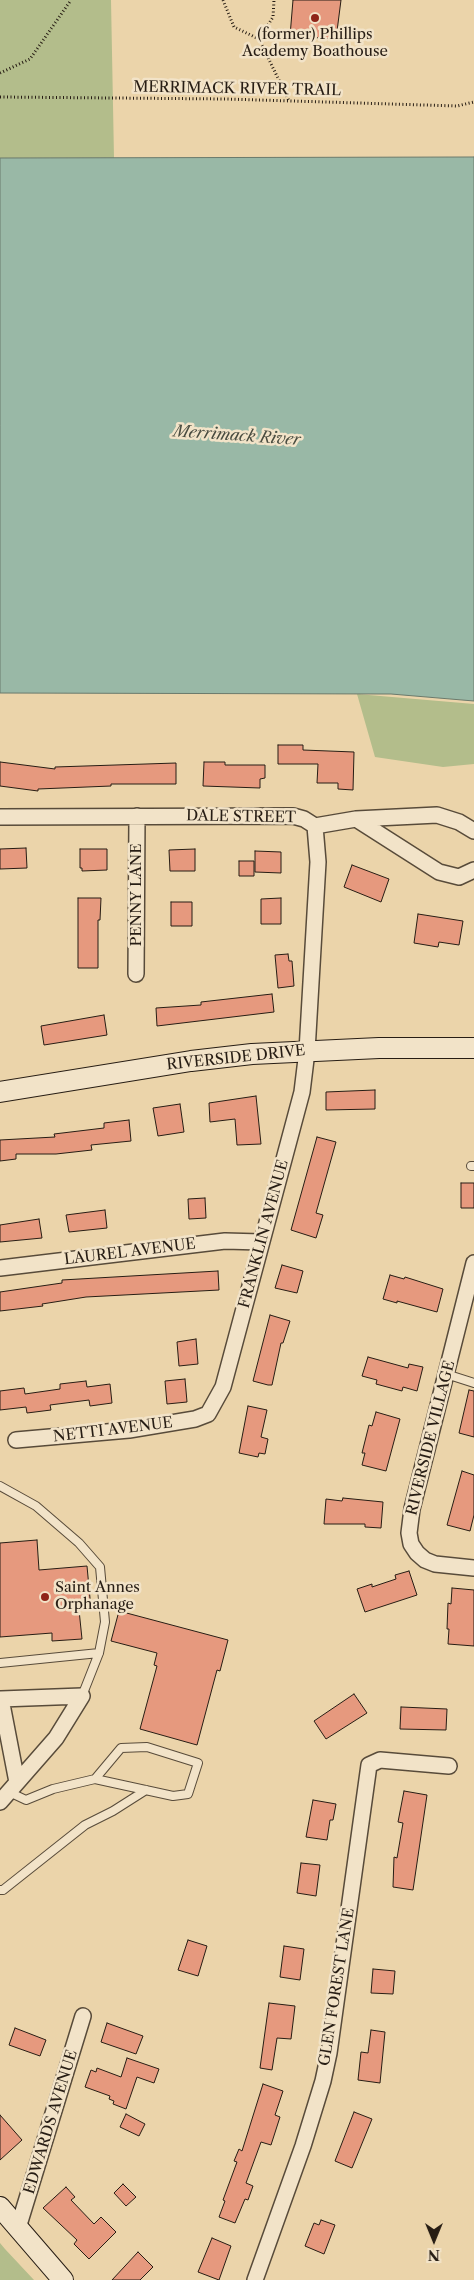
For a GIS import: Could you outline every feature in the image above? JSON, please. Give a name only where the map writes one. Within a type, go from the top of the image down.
[{"type":"main road","name":"RIVERSIDE DRIVE","points":[[0,1092],[190,1061],[307,1051],[474,1048]]},
{"type":"main road","points":[[0,2207],[62,2280]]},
{"type":"street","points":[[315,826],[356,819],[437,815],[459,822],[474,831]]},
{"type":"street","name":"PENNY LANE","points":[[136,974],[138,816]]},
{"type":"street","name":"DALE STREET","points":[[0,817],[293,816],[304,819],[315,826],[318,862],[307,1051]]},
{"type":"street","points":[[356,819],[439,872],[459,877],[474,870]]},
{"type":"street","name":"FRANKLIN AVENUE","points":[[208,1414],[223,1387],[260,1242],[302,1092],[307,1051]]},
{"type":"street","name":"LAUREL AVENUE","points":[[0,1268],[225,1241],[260,1242]]},
{"type":"street","name":"RIVERSIDE VILLAGE","points":[[474,1263],[412,1509],[409,1533],[414,1549],[425,1560],[443,1566],[474,1568]]},
{"type":"street","name":"NETTI AVENUE","points":[[16,1440],[129,1430],[195,1419],[208,1414]]},
{"type":"street","points":[[8,1792],[0,1700],[82,1696]]},
{"type":"street","points":[[8,1792],[56,1738],[82,1696]]},
{"type":"street","name":"GLEN FOREST LANE","points":[[255,2280],[303,2146],[325,2072],[370,1765],[380,1760],[449,1766]]},
{"type":"street","name":"EDWARDS AVENUE","points":[[18,2228],[83,2016]]},
{"type":"lane","points":[[446,1374],[474,1383]]},
{"type":"lane","points":[[0,1486],[36,1506],[79,1543],[100,1567],[105,1622],[99,1653],[82,1696]]},
{"type":"lane","points":[[0,1663],[99,1653]]},
{"type":"lane","points":[[8,1792],[26,1800],[54,1789],[95,1779],[172,1796],[188,1794],[198,1763],[147,1747],[121,1748],[95,1779]]},
{"type":"lane","points":[[0,1890],[3,1890],[85,1825],[113,1811],[146,1790]]},
{"type":"path","points":[[0,74],[30,59],[70,0]]},
{"type":"path","points":[[223,0],[234,28],[259,39],[289,101]]},
{"type":"path","points":[[259,39],[273,17],[274,0]]},
{"type":"path","name":"MERRIMACK RIVER TRAIL","points":[[0,97],[289,101],[457,106],[474,102]]},
{"type":"green space","points":[[0,0],[111,0],[114,158],[0,158]]},
{"type":"green space","points":[[357,694],[474,704],[474,764],[443,767],[375,757]]},
{"type":"green space","points":[[0,2243],[5,2249],[34,2280],[0,2280]]},
{"type":"water","name":"Merrimack River","points":[[474,157],[474,701],[391,694],[0,693],[0,158]]},
{"type":"building","name":"(former) Phillips Academy Boathouse","points":[[293,0],[341,0],[336,39],[290,36]]},
{"type":"building","points":[[278,745],[303,745],[303,750],[354,752],[353,790],[338,789],[338,783],[317,783],[318,764],[278,764]]},
{"type":"building","points":[[0,762],[55,769],[55,767],[176,763],[176,784],[111,784],[111,786],[38,789],[38,791],[0,786]]},
{"type":"building","points":[[204,762],[225,762],[225,765],[265,765],[265,778],[260,779],[260,788],[203,786]]},
{"type":"building","points":[[26,848],[27,868],[0,869],[0,849]]},
{"type":"building","points":[[80,849],[107,849],[107,870],[82,871],[82,868],[80,868]]},
{"type":"building","points":[[195,849],[195,871],[170,871],[169,850]]},
{"type":"building","points":[[255,851],[281,852],[281,873],[255,872]]},
{"type":"building","points":[[239,861],[254,861],[254,876],[239,876]]},
{"type":"building","points":[[352,865],[389,879],[381,902],[344,887]]},
{"type":"building","points":[[78,898],[101,898],[100,920],[98,920],[98,968],[78,968]]},
{"type":"building","points":[[281,898],[281,924],[261,924],[261,899]]},
{"type":"building","points":[[171,902],[192,902],[192,926],[171,926]]},
{"type":"building","points":[[418,914],[463,921],[459,945],[439,942],[438,947],[414,943]]},
{"type":"building","points":[[288,954],[289,961],[292,961],[294,986],[278,988],[275,955]]},
{"type":"building","points":[[272,994],[274,1012],[157,1026],[156,1008],[201,1005],[201,1002]]},
{"type":"building","points":[[104,1015],[107,1035],[44,1045],[41,1026]]},
{"type":"building","points":[[375,1090],[375,1109],[326,1110],[326,1092]]},
{"type":"building","points":[[256,1096],[261,1144],[237,1145],[235,1119],[210,1122],[209,1103]]},
{"type":"building","points":[[180,1104],[184,1132],[158,1136],[153,1108]]},
{"type":"building","points":[[129,1120],[131,1141],[91,1145],[92,1150],[56,1154],[16,1154],[16,1159],[0,1161],[0,1140],[55,1137],[54,1134],[104,1128],[104,1123]]},
{"type":"building","points":[[317,1137],[336,1142],[316,1213],[323,1215],[316,1238],[291,1230]]},
{"type":"building","points":[[461,1183],[474,1183],[474,1208],[461,1208]]},
{"type":"building","points":[[205,1198],[206,1218],[189,1219],[188,1199]]},
{"type":"building","points":[[105,1210],[107,1228],[69,1232],[66,1215]]},
{"type":"building","points":[[39,1219],[42,1238],[0,1242],[0,1225]]},
{"type":"building","points":[[282,1265],[303,1271],[297,1293],[275,1288]]},
{"type":"building","points":[[218,1271],[219,1290],[86,1297],[42,1304],[43,1306],[0,1311],[0,1292],[62,1283],[62,1280]]},
{"type":"building","points":[[390,1275],[404,1279],[405,1277],[443,1289],[437,1312],[383,1299]]},
{"type":"building","points":[[270,1315],[290,1321],[283,1343],[281,1343],[272,1385],[268,1385],[253,1381]]},
{"type":"building","points":[[196,1339],[198,1364],[179,1366],[177,1342]]},
{"type":"building","points":[[368,1357],[408,1368],[409,1364],[423,1367],[417,1391],[403,1387],[402,1391],[376,1384],[377,1380],[362,1376]]},
{"type":"building","points":[[185,1379],[187,1402],[167,1404],[165,1381]]},
{"type":"building","points":[[86,1381],[87,1387],[110,1384],[112,1403],[90,1406],[89,1400],[50,1405],[51,1410],[27,1413],[26,1407],[0,1410],[0,1391],[24,1388],[25,1394],[60,1389],[60,1384]]},
{"type":"building","points":[[469,1390],[474,1391],[474,1437],[459,1433]]},
{"type":"building","points":[[248,1406],[267,1410],[261,1437],[268,1439],[265,1454],[259,1453],[258,1457],[239,1453]]},
{"type":"building","points":[[376,1412],[400,1419],[386,1471],[362,1465],[365,1453],[362,1453],[369,1425],[372,1426]]},
{"type":"building","points":[[462,1471],[474,1475],[474,1515],[470,1531],[447,1525]]},
{"type":"building","points":[[343,1498],[383,1502],[381,1528],[365,1527],[365,1524],[324,1524],[326,1499],[342,1501]]},
{"type":"building","name":"Saint Annes Orphanage","points":[[37,1540],[39,1570],[87,1566],[91,1609],[79,1610],[82,1639],[52,1641],[52,1633],[0,1637],[0,1543]]},
{"type":"building","points":[[409,1571],[417,1595],[365,1612],[357,1589],[372,1584],[372,1587],[396,1579],[395,1575]]},
{"type":"building","points":[[452,1588],[474,1590],[474,1646],[448,1644],[448,1603],[451,1604]]},
{"type":"building","points":[[119,1611],[228,1640],[220,1671],[217,1670],[197,1745],[140,1729],[157,1666],[154,1665],[157,1653],[111,1641]]},
{"type":"building","points":[[354,1694],[367,1713],[326,1739],[314,1721]]},
{"type":"building","points":[[401,1707],[447,1709],[446,1730],[400,1729]]},
{"type":"building","points":[[404,1791],[427,1795],[413,1890],[393,1887],[394,1857],[397,1858],[403,1823],[398,1822]]},
{"type":"building","points":[[313,1800],[336,1804],[333,1820],[330,1820],[327,1840],[306,1837]]},
{"type":"building","points":[[301,1863],[320,1865],[316,1896],[297,1893]]},
{"type":"building","points":[[188,1940],[207,1946],[198,1976],[178,1970]]},
{"type":"building","points":[[284,1946],[304,1949],[300,1980],[280,1977]]},
{"type":"building","points":[[373,1969],[395,1971],[393,1994],[371,1993]]},
{"type":"building","points":[[269,2003],[295,2006],[291,2039],[277,2038],[272,2070],[260,2068]]},
{"type":"building","points":[[107,2023],[143,2036],[136,2054],[101,2042]]},
{"type":"building","points":[[15,2028],[46,2040],[40,2056],[9,2045]]},
{"type":"building","points":[[371,2030],[385,2032],[380,2083],[358,2080],[361,2052],[368,2053]]},
{"type":"building","points":[[127,2058],[159,2069],[154,2083],[137,2077],[126,2109],[113,2104],[114,2101],[109,2099],[110,2096],[85,2087],[91,2070],[96,2072],[97,2068],[121,2077]]},
{"type":"building","points":[[263,2084],[283,2091],[275,2115],[280,2117],[271,2145],[261,2142],[246,2183],[253,2186],[248,2200],[245,2199],[235,2223],[219,2217],[237,2162],[234,2161],[239,2149],[242,2151]]},
{"type":"building","points":[[354,2112],[372,2119],[352,2168],[335,2161]]},
{"type":"building","points":[[126,2114],[145,2124],[139,2136],[120,2127]]},
{"type":"building","points":[[0,2115],[22,2140],[0,2160]]},
{"type":"building","points":[[123,2184],[136,2197],[126,2206],[114,2193]]},
{"type":"building","points":[[66,2187],[75,2197],[71,2200],[94,2224],[101,2217],[116,2232],[89,2259],[74,2244],[77,2240],[43,2208]]},
{"type":"building","points":[[321,2220],[335,2225],[324,2254],[305,2246],[314,2223],[319,2225]]},
{"type":"building","points":[[212,2238],[231,2246],[219,2280],[198,2272]]},
{"type":"building","points":[[138,2252],[153,2267],[140,2280],[112,2280]]},
{"type":"place","name":"(former) Phillips Academy Boathouse","points":[[315,18]]},
{"type":"place","name":"Saint Annes Orphanage","points":[[45,1597]]}]
